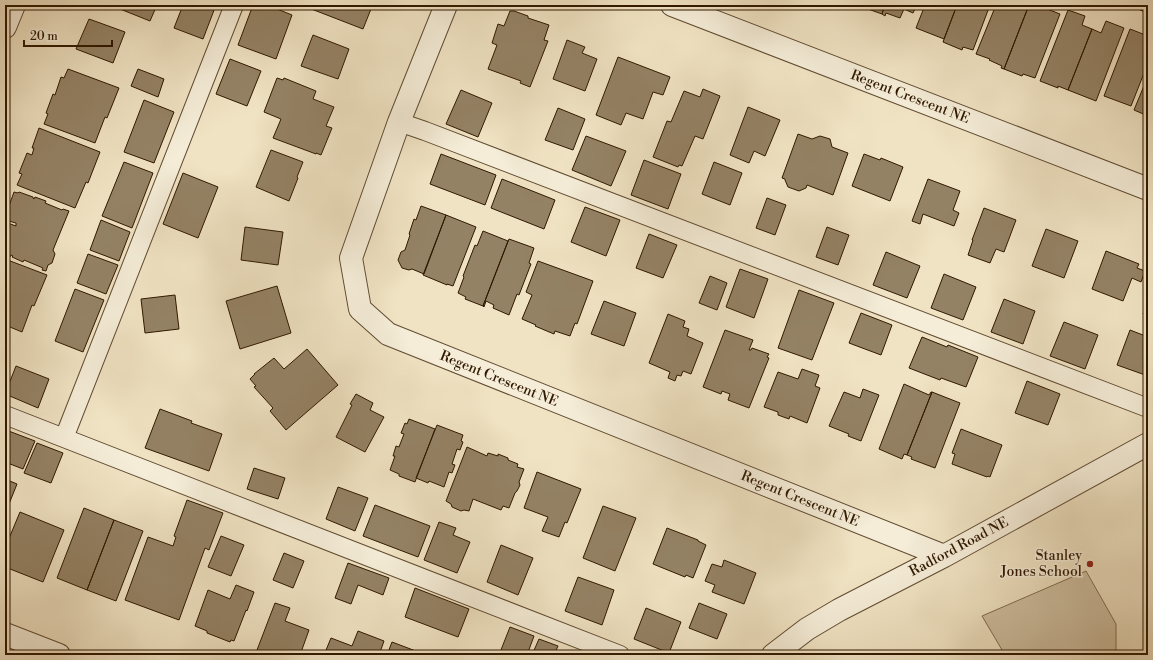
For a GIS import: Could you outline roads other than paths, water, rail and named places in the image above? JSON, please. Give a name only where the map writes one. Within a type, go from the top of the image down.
[{"type":"street","points":[[5,27],[14,5]]},
{"type":"street","name":"Regent Crescent NE","points":[[446,5],[399,122],[351,258],[360,309],[388,334],[944,556]]},
{"type":"street","name":"Regent Crescent NE","points":[[672,5],[1148,189]]},
{"type":"street","name":"Radford Road NE","points":[[773,655],[807,629],[839,610],[944,556],[1148,444]]},
{"type":"street","points":[[6,639],[59,655]]},
{"type":"lane","points":[[64,438],[234,5]]},
{"type":"lane","points":[[399,122],[1148,408]]},
{"type":"lane","points":[[5,415],[620,655]]},
{"type":"place","name":"Stanley Jones School","points":[[1090,564]]}]
